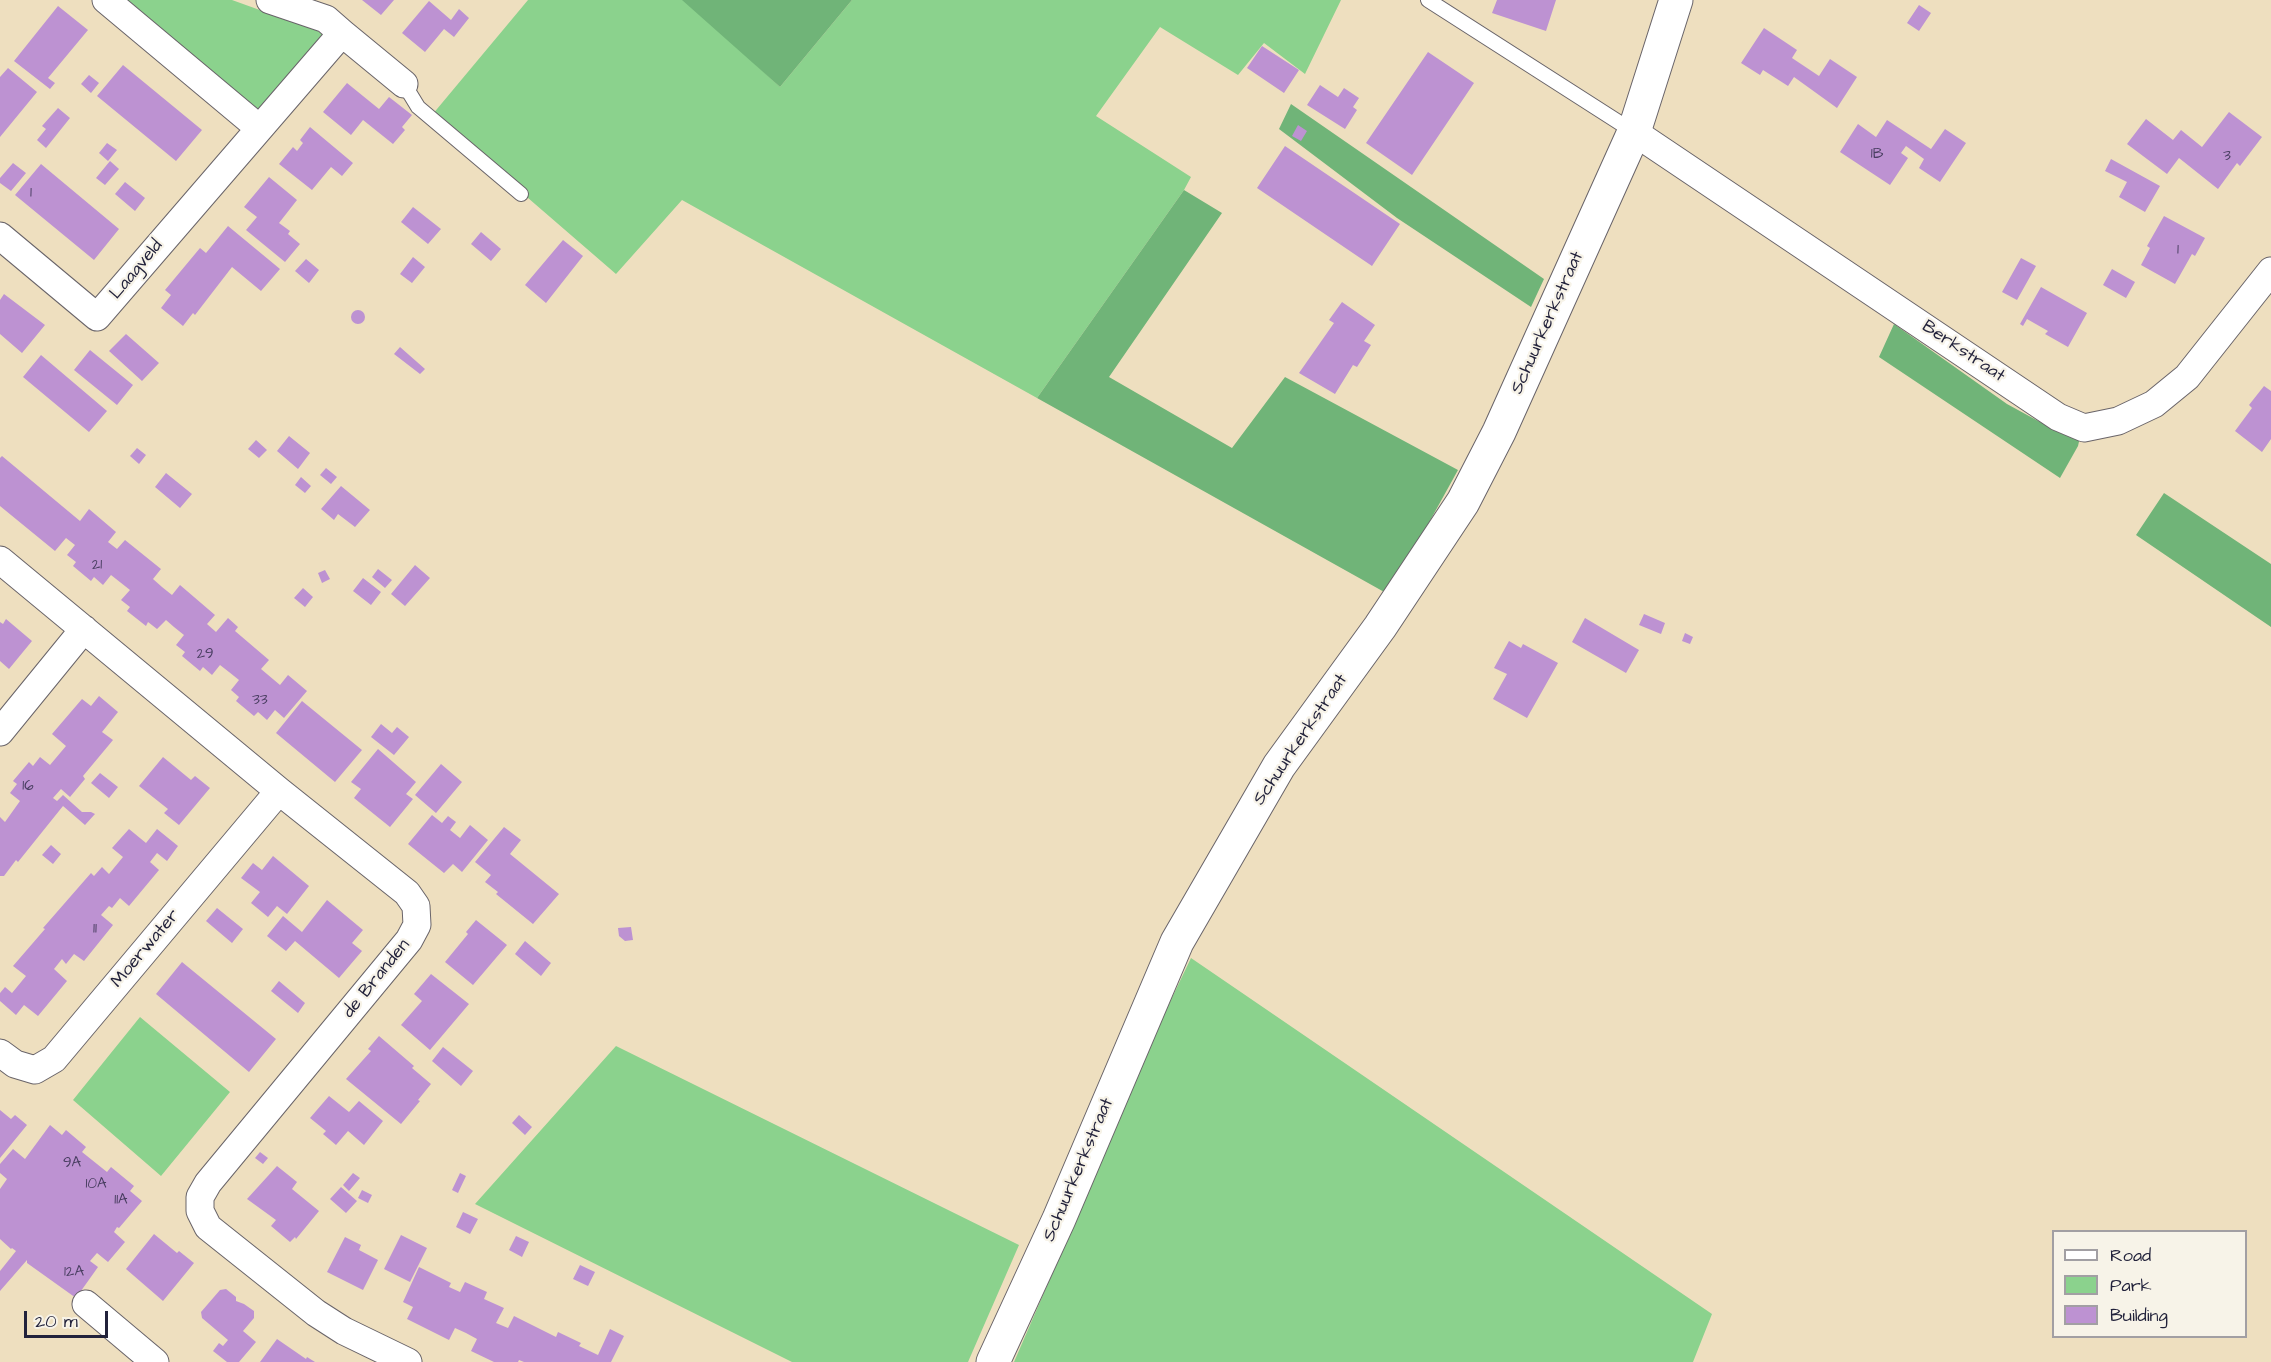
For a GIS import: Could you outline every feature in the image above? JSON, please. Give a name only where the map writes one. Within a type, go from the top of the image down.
[{"type":"street","points":[[106,0],[258,128]]},
{"type":"street","points":[[270,0],[326,19],[404,84]]},
{"type":"street","name":"Schuurkerkstraat","points":[[993,1362],[1059,1219],[1177,942],[1279,766],[1380,627],[1463,502],[1499,432],[1634,132],[1676,0]]},
{"type":"street","name":"Laagveld","points":[[0,236],[97,317],[342,33]]},
{"type":"street","name":"Berkstraat","points":[[1634,132],[2058,417],[2084,428],[2118,421],[2154,404],[2187,377],[2271,271]]},
{"type":"street","name":"de Branden","points":[[0,560],[279,791],[407,893],[416,906],[417,925],[407,943],[208,1183],[200,1197],[200,1211],[208,1227],[316,1313],[344,1331],[408,1362]]},
{"type":"street","points":[[0,732],[84,630]]},
{"type":"street","name":"Moerwater","points":[[0,1053],[15,1064],[34,1070],[54,1059],[279,791]]},
{"type":"street","points":[[86,1304],[155,1362]]},
{"type":"lane","points":[[1428,0],[1634,132]]},
{"type":"lane","points":[[404,84],[418,107],[521,194]]},
{"type":"green space","points":[[120,0],[232,0],[318,31],[324,36],[257,111]]},
{"type":"green space","points":[[528,0],[686,0],[780,87],[852,0],[1341,0],[1305,74],[1264,43],[1238,75],[1160,27],[1096,116],[1191,177],[1037,398],[682,200],[616,274],[432,115]]},
{"type":"green space","points":[[682,0],[852,0],[780,87]]},
{"type":"green space","points":[[1291,104],[1544,279],[1531,307],[1397,218],[1279,129]]},
{"type":"green space","points":[[1184,190],[1222,213],[1109,377],[1232,448],[1285,377],[1458,470],[1400,575],[1386,593],[1037,398]]},
{"type":"green space","points":[[1894,324],[2007,404],[2040,422],[2080,437],[2078,446],[2060,478],[1879,357]]},
{"type":"green space","points":[[2164,493],[2271,564],[2271,627],[2136,535]]},
{"type":"green space","points":[[1191,958],[1712,1314],[1693,1362],[1014,1362],[1168,1006]]},
{"type":"green space","points":[[140,1017],[230,1092],[161,1176],[73,1100]]},
{"type":"green space","points":[[616,1046],[1019,1245],[968,1362],[792,1362],[475,1204]]},
{"type":"building","points":[[362,0],[394,0],[381,15]]},
{"type":"building","points":[[1497,0],[1556,0],[1546,31],[1492,13]]},
{"type":"building","points":[[429,1],[451,20],[459,9],[469,18],[454,37],[444,29],[425,52],[402,33]]},
{"type":"building","points":[[1919,5],[1931,13],[1919,31],[1907,23]]},
{"type":"building","points":[[58,6],[88,30],[48,78],[55,83],[50,89],[14,61]]},
{"type":"building","points":[[1764,28],[1797,50],[1792,58],[1819,76],[1830,59],[1857,77],[1837,108],[1794,77],[1788,86],[1763,70],[1760,75],[1741,63]]},
{"type":"building","points":[[1262,46],[1299,70],[1284,93],[1247,68]]},
{"type":"building","points":[[1428,52],[1474,83],[1412,175],[1366,143]]},
{"type":"building","points":[[123,65],[202,130],[176,161],[97,96]]},
{"type":"building","points":[[8,68],[37,92],[0,137],[0,77]]},
{"type":"building","points":[[89,75],[99,83],[91,93],[81,84]]},
{"type":"building","points":[[347,83],[379,109],[389,97],[412,115],[402,127],[405,130],[393,144],[363,120],[351,135],[323,112]]},
{"type":"building","points":[[1320,85],[1338,97],[1344,88],[1359,98],[1353,107],[1357,110],[1345,129],[1307,105]]},
{"type":"building","points":[[58,108],[70,118],[46,148],[37,140],[46,129],[42,126]]},
{"type":"building","points":[[2229,112],[2262,137],[2240,166],[2237,163],[2218,189],[2179,158],[2167,174],[2127,144],[2146,119],[2173,140],[2181,130],[2202,147]]},
{"type":"building","points":[[1887,120],[1931,149],[1945,129],[1966,143],[1940,182],[1919,168],[1924,159],[1906,146],[1901,153],[1908,158],[1890,185],[1840,152],[1858,124],[1876,137]]},
{"type":"building","points":[[1298,125],[1307,131],[1301,141],[1292,136]]},
{"type":"building","points":[[310,127],[353,163],[342,176],[331,167],[312,190],[279,164],[293,147],[297,151],[303,143],[300,140]]},
{"type":"building","points":[[107,143],[117,150],[108,161],[99,153]]},
{"type":"building","points":[[1285,146],[1400,224],[1372,266],[1257,188]]},
{"type":"building","points":[[2111,159],[2160,186],[2145,212],[2119,197],[2127,182],[2105,171]]},
{"type":"building","points":[[110,161],[119,169],[105,185],[96,178]]},
{"type":"building","points":[[13,163],[26,173],[11,191],[0,183],[0,178]]},
{"type":"building","points":[[41,164],[119,229],[94,260],[15,195]]},
{"type":"building","points":[[269,177],[297,200],[279,223],[290,231],[288,234],[300,244],[285,262],[246,230],[257,217],[244,207]]},
{"type":"building","points":[[125,182],[145,198],[135,211],[115,194]]},
{"type":"building","points":[[413,207],[441,229],[428,244],[401,222]]},
{"type":"building","points":[[2164,216],[2205,238],[2195,256],[2192,254],[2175,284],[2141,265],[2150,248],[2147,246]]},
{"type":"building","points":[[228,226],[280,269],[261,291],[232,267],[195,315],[193,313],[183,326],[161,308],[171,295],[165,290],[200,248],[206,253]]},
{"type":"building","points":[[481,232],[501,249],[491,261],[471,244]]},
{"type":"building","points":[[563,240],[583,256],[546,303],[525,285]]},
{"type":"building","points":[[413,257],[425,267],[412,283],[400,274]]},
{"type":"building","points":[[2021,258],[2036,266],[2017,300],[2002,292]]},
{"type":"building","points":[[306,259],[319,270],[309,283],[295,271]]},
{"type":"building","points":[[2112,269],[2135,282],[2126,298],[2103,285]]},
{"type":"building","points":[[2041,287],[2087,313],[2068,347],[2045,334],[2048,331],[2027,319],[2023,326],[2020,324]]},
{"type":"building","points":[[4,294],[45,325],[22,353],[0,334],[0,300]]},
{"type":"building","points":[[1342,302],[1375,325],[1364,341],[1371,345],[1357,367],[1353,365],[1335,394],[1299,373],[1334,323],[1329,320]]},
{"type":"building","points":[[358,310],[363,312],[365,317],[363,322],[358,324],[353,322],[351,317],[353,312]]},
{"type":"building","points":[[126,334],[159,363],[142,381],[109,351]]},
{"type":"building","points":[[400,347],[425,369],[420,374],[394,354]]},
{"type":"building","points":[[90,350],[133,385],[117,405],[74,370]]},
{"type":"building","points":[[41,355],[107,411],[89,432],[23,377]]},
{"type":"building","points":[[2264,386],[2271,391],[2271,439],[2262,452],[2235,431],[2252,408],[2249,405]]},
{"type":"building","points":[[289,436],[310,453],[298,469],[277,451]]},
{"type":"building","points":[[256,440],[267,450],[259,458],[248,449]]},
{"type":"building","points":[[137,448],[146,455],[139,464],[130,456]]},
{"type":"building","points":[[2,456],[80,521],[89,509],[116,532],[108,542],[117,549],[125,540],[161,569],[153,579],[162,587],[172,595],[180,585],[215,615],[207,624],[216,632],[228,618],[238,627],[235,631],[269,660],[261,669],[280,685],[288,675],[307,691],[284,718],[275,710],[267,720],[258,712],[254,716],[236,701],[239,697],[231,690],[239,680],[220,665],[212,675],[203,667],[200,671],[182,656],[185,652],[176,645],[184,635],[166,620],[157,629],[148,622],[146,626],[127,611],[130,607],[121,600],[130,590],[111,575],[103,585],[94,577],[91,581],[73,566],[76,562],[67,555],[75,545],[66,538],[55,551],[0,506],[0,458]]},
{"type":"building","points":[[326,468],[337,477],[331,484],[320,475]]},
{"type":"building","points":[[166,473],[192,494],[180,508],[155,487]]},
{"type":"building","points":[[301,477],[311,486],[305,493],[295,485]]},
{"type":"building","points":[[341,486],[370,510],[355,527],[338,514],[334,520],[321,509]]},
{"type":"building","points":[[415,565],[430,578],[405,606],[391,594]]},
{"type":"building","points":[[378,569],[392,580],[385,588],[372,577]]},
{"type":"building","points":[[325,570],[330,579],[322,583],[318,573]]},
{"type":"building","points":[[363,578],[381,592],[371,605],[353,591]]},
{"type":"building","points":[[303,588],[313,597],[305,607],[294,598]]},
{"type":"building","points":[[1644,614],[1665,623],[1661,634],[1639,625]]},
{"type":"building","points":[[1585,618],[1639,650],[1626,673],[1572,642]]},
{"type":"building","points":[[6,619],[32,641],[9,669],[0,661],[0,622],[3,624]]},
{"type":"building","points":[[1685,633],[1693,637],[1690,644],[1682,641]]},
{"type":"building","points":[[1509,641],[1521,648],[1523,644],[1558,663],[1527,718],[1493,699],[1507,674],[1494,668]]},
{"type":"building","points":[[99,696],[118,712],[102,732],[113,740],[83,776],[85,779],[70,797],[61,789],[53,798],[57,801],[63,795],[82,812],[95,814],[85,825],[63,806],[18,862],[16,860],[4,876],[0,876],[0,817],[5,822],[20,801],[10,793],[17,784],[13,781],[29,762],[33,766],[40,757],[50,765],[66,746],[52,734],[82,699],[91,706]]},
{"type":"building","points":[[302,701],[362,750],[335,782],[276,733]]},
{"type":"building","points":[[381,724],[392,733],[397,727],[409,737],[394,755],[371,737]]},
{"type":"building","points":[[378,749],[416,782],[406,794],[413,799],[390,827],[354,798],[361,789],[351,782]]},
{"type":"building","points":[[163,757],[191,780],[195,776],[210,788],[179,825],[164,813],[168,809],[139,786]]},
{"type":"building","points":[[441,764],[462,782],[436,813],[415,795]]},
{"type":"building","points":[[100,773],[118,787],[109,798],[91,783]]},
{"type":"building","points":[[432,815],[442,823],[448,816],[456,822],[450,830],[460,838],[470,825],[488,840],[462,872],[453,864],[444,873],[408,844]]},
{"type":"building","points":[[504,827],[521,840],[510,854],[559,894],[533,924],[496,894],[498,892],[485,882],[491,875],[475,862]]},
{"type":"building","points":[[129,829],[146,843],[157,829],[178,846],[167,861],[157,853],[150,862],[159,870],[129,906],[120,898],[112,908],[109,906],[101,915],[113,925],[84,961],[74,954],[66,964],[62,959],[54,969],[67,981],[38,1016],[24,1005],[16,1015],[0,1001],[0,993],[5,987],[12,993],[26,976],[13,966],[91,873],[94,876],[102,867],[109,874],[123,857],[112,848]]},
{"type":"building","points":[[51,845],[61,854],[53,864],[42,855]]},
{"type":"building","points":[[273,856],[309,886],[287,914],[277,906],[268,917],[251,903],[260,892],[241,878],[253,863],[262,870]]},
{"type":"building","points":[[327,900],[363,930],[352,943],[362,951],[339,978],[295,941],[286,951],[267,936],[283,916],[302,932]]},
{"type":"building","points":[[217,908],[243,929],[232,943],[206,921]]},
{"type":"building","points":[[476,920],[507,945],[473,985],[445,962],[468,934],[466,932]]},
{"type":"building","points":[[631,927],[633,940],[625,941],[619,936],[618,928]]},
{"type":"building","points":[[525,941],[551,963],[541,976],[515,954]]},
{"type":"building","points":[[182,962],[276,1039],[249,1072],[156,994]]},
{"type":"building","points":[[431,974],[469,1004],[430,1050],[401,1025],[422,1001],[414,994]]},
{"type":"building","points":[[279,981],[305,1003],[298,1013],[271,991]]},
{"type":"building","points":[[379,1036],[431,1084],[401,1124],[346,1079],[371,1051],[368,1049]]},
{"type":"building","points":[[443,1047],[473,1071],[461,1086],[432,1061]]},
{"type":"building","points":[[329,1096],[349,1112],[359,1101],[383,1121],[364,1145],[348,1131],[336,1145],[323,1134],[326,1131],[310,1118]]},
{"type":"building","points":[[0,1110],[11,1119],[15,1115],[27,1125],[0,1158]]},
{"type":"building","points":[[519,1115],[532,1127],[525,1135],[512,1123]]},
{"type":"building","points":[[50,1125],[62,1135],[66,1130],[86,1147],[82,1152],[107,1172],[111,1167],[134,1186],[130,1191],[142,1201],[114,1232],[125,1242],[108,1262],[97,1253],[90,1261],[98,1267],[76,1298],[27,1263],[27,1260],[0,1291],[0,1271],[16,1251],[0,1239],[0,1189],[7,1179],[0,1173],[0,1164],[13,1149],[25,1159]]},
{"type":"building","points":[[260,1152],[268,1158],[263,1164],[255,1158]]},
{"type":"building","points":[[277,1166],[297,1182],[292,1189],[319,1211],[296,1239],[295,1237],[290,1242],[271,1226],[276,1220],[247,1199]]},
{"type":"building","points":[[353,1173],[360,1178],[349,1191],[343,1185]]},
{"type":"building","points":[[460,1173],[466,1176],[458,1193],[452,1190]]},
{"type":"building","points":[[341,1187],[357,1201],[346,1213],[330,1199]]},
{"type":"building","points":[[362,1190],[372,1195],[368,1203],[358,1198]]},
{"type":"building","points":[[463,1212],[478,1219],[470,1234],[456,1227]]},
{"type":"building","points":[[154,1234],[177,1253],[179,1251],[194,1263],[163,1301],[126,1269]]},
{"type":"building","points":[[401,1235],[427,1248],[410,1282],[384,1269]]},
{"type":"building","points":[[516,1236],[529,1242],[522,1257],[509,1250]]},
{"type":"building","points":[[345,1237],[361,1245],[359,1250],[378,1260],[363,1290],[327,1272]]},
{"type":"building","points":[[580,1265],[595,1272],[588,1286],[573,1279]]},
{"type":"building","points":[[419,1267],[451,1283],[449,1287],[460,1292],[465,1282],[487,1292],[484,1299],[504,1308],[496,1323],[508,1328],[514,1316],[556,1337],[558,1332],[581,1343],[579,1346],[598,1355],[610,1329],[624,1336],[611,1362],[524,1362],[519,1360],[518,1362],[494,1362],[471,1351],[477,1339],[466,1333],[455,1328],[449,1340],[407,1319],[413,1307],[403,1302]]},
{"type":"building","points":[[226,1289],[236,1297],[236,1301],[254,1311],[254,1318],[243,1331],[256,1342],[239,1362],[227,1362],[213,1351],[219,1343],[223,1346],[228,1340],[202,1318],[201,1312],[220,1290]]},
{"type":"building","points":[[277,1339],[306,1359],[307,1357],[315,1362],[260,1362]]}]
